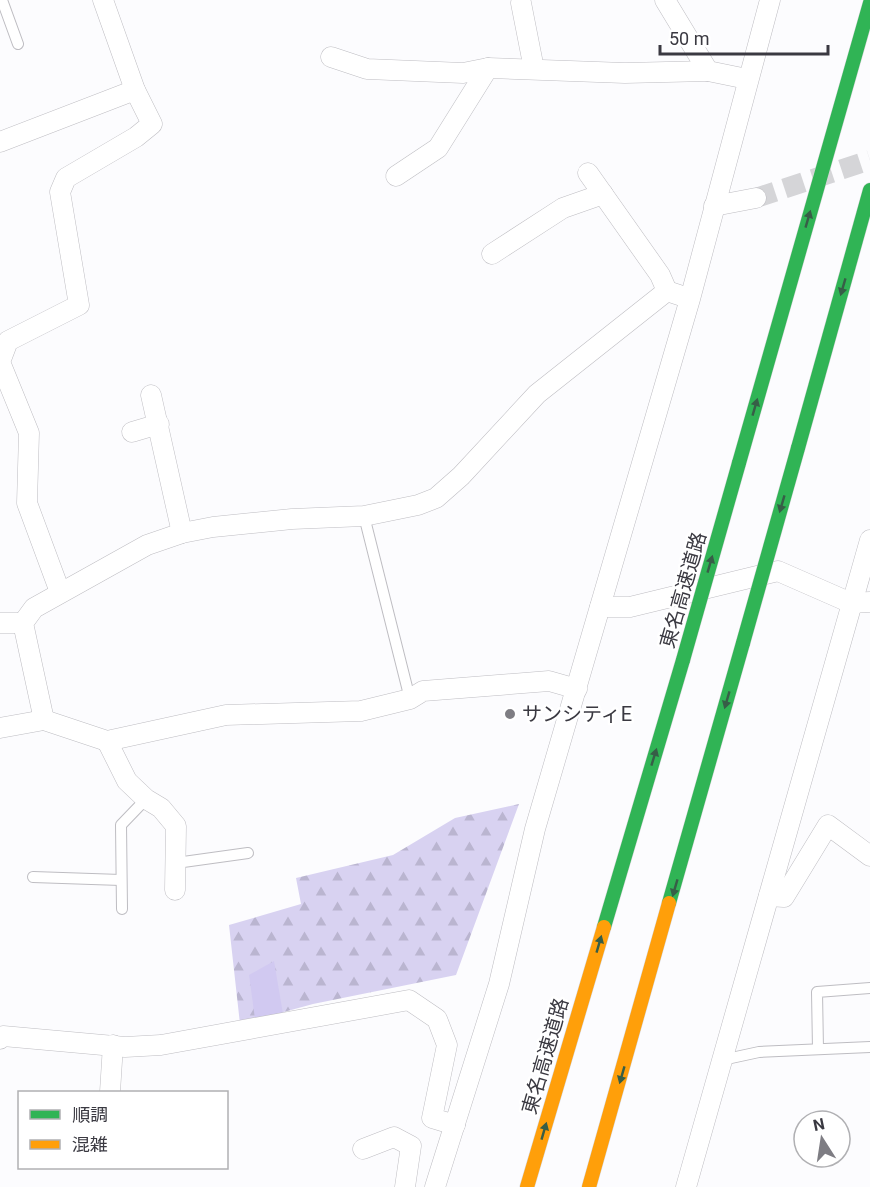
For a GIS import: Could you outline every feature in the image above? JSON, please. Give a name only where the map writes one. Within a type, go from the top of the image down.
[{"type":"highway","name":"東名高速道路","points":[[527,1187],[683,660],[870,3]]},
{"type":"highway","points":[[589,1187],[870,190]]},
{"type":"street","points":[[60,592],[27,503],[29,433],[0,362],[8,341],[79,305],[60,192],[66,178],[136,137],[153,124],[135,90],[103,0]]},
{"type":"street","points":[[665,0],[708,71]]},
{"type":"street","points":[[435,1187],[499,984],[535,829],[690,299],[770,0]]},
{"type":"street","points":[[521,3],[534,69]]},
{"type":"street","points":[[332,57],[367,69],[463,73],[488,68],[625,73],[708,71],[747,80]]},
{"type":"street","points":[[396,177],[438,148],[488,68]]},
{"type":"street","points":[[0,142],[135,90]]},
{"type":"street","points":[[588,173],[660,275],[667,291],[690,299]]},
{"type":"street","points":[[492,254],[563,208],[603,194]]},
{"type":"street","points":[[714,206],[756,198]]},
{"type":"street","points":[[44,720],[23,623],[34,608],[147,545],[182,533],[213,527],[281,520],[364,516],[418,505],[436,498],[461,476],[537,393],[667,291]]},
{"type":"street","points":[[151,394],[182,533]]},
{"type":"street","points":[[132,432],[159,424]]},
{"type":"street","points":[[686,1187],[769,896],[861,603],[870,540]]},
{"type":"street","points":[[600,607],[630,607],[778,571],[861,603]]},
{"type":"street","points":[[0,623],[23,623]]},
{"type":"street","points":[[0,728],[44,720],[107,741],[226,715],[361,711],[410,699],[423,691],[549,681],[577,690]]},
{"type":"street","points":[[107,741],[127,781],[146,799],[161,808],[176,826],[175,890]]},
{"type":"street","points":[[769,896],[784,897],[828,825],[870,856]]},
{"type":"street","points":[[0,1039],[3,1036],[112,1046],[161,1045],[409,1000],[437,1019],[447,1045],[432,1118],[454,1125]]},
{"type":"street","points":[[110,1091],[112,1046]]},
{"type":"street","points":[[363,1149],[394,1137],[411,1146],[405,1187]]},
{"type":"lane","points":[[2,0],[18,44]]},
{"type":"lane","points":[[364,516],[410,699]]},
{"type":"lane","points":[[122,909],[122,825],[146,799]]},
{"type":"lane","points":[[176,863],[248,853]]},
{"type":"lane","points":[[33,877],[121,880]]},
{"type":"lane","points":[[819,1049],[817,992],[870,988]]},
{"type":"lane","points":[[722,1060],[759,1052],[870,1047]]},
{"type":"green space","points":[[519,804],[456,975],[313,1004],[240,1024],[229,925],[301,904],[296,878],[393,855],[455,818]]},
{"type":"shaded area","points":[[274,961],[283,1014],[255,1019],[249,975]]},
{"type":"tunnel","points":[[756,198],[870,160]]},
{"type":"traffic: fast","points":[[739,463],[870,3]]},
{"type":"traffic: fast","points":[[798,448],[870,190]]},
{"type":"traffic: fast","points":[[743,643],[798,448]]},
{"type":"traffic: fast","points":[[683,660],[739,463]]},
{"type":"traffic: fast","points":[[669,903],[743,643]]},
{"type":"traffic: fast","points":[[604,927],[683,660]]},
{"type":"traffic: slow","points":[[589,1187],[669,903]]},
{"type":"traffic: slow","points":[[527,1187],[604,927]]},
{"type":"place","name":"サンシティE","points":[[510,714]]}]
